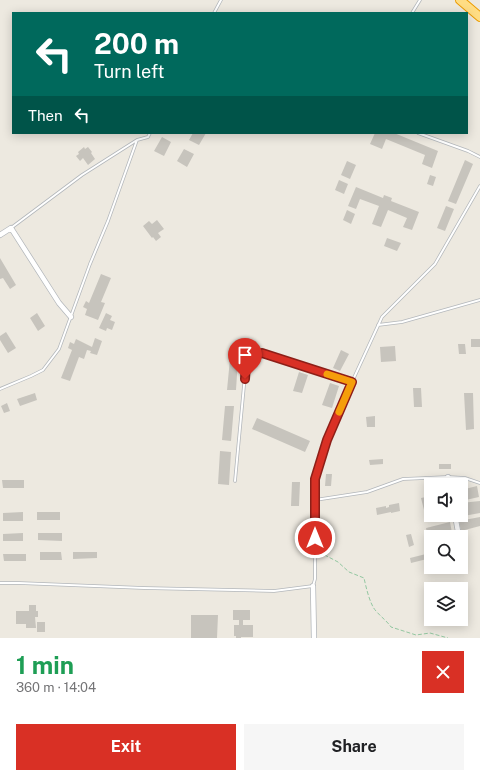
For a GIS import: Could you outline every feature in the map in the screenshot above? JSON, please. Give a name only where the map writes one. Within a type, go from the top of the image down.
[{"type":"highway","points":[[460,0],[480,17]]},
{"type":"street","points":[[0,235],[11,228],[59,303],[71,317]]},
{"type":"street","points":[[313,586],[314,638]]},
{"type":"lane","points":[[215,12],[221,0]]},
{"type":"lane","points":[[413,12],[420,0]]},
{"type":"lane","points":[[11,228],[82,175],[137,140],[148,137],[150,134]]},
{"type":"lane","points":[[421,134],[468,151],[480,157]]},
{"type":"lane","points":[[0,389],[43,370],[59,349],[137,140]]},
{"type":"lane","points":[[0,583],[274,591],[313,586],[315,579],[315,479],[327,440],[382,317],[435,264],[480,186]]},
{"type":"lane","points":[[378,325],[402,322],[480,300]]},
{"type":"lane","points":[[235,481],[246,364],[250,356],[262,353],[352,382]]},
{"type":"lane","points":[[315,500],[367,492],[403,479],[448,477],[465,478],[480,483]]},
{"type":"path","points":[[315,550],[338,562],[349,572],[364,578],[368,594],[375,610],[391,627],[416,635],[430,633],[448,638]]},
{"type":"building","points":[[192,134],[205,134],[199,145],[189,140]]},
{"type":"building","points":[[375,134],[396,134],[438,151],[432,168],[422,164],[425,155],[386,139],[382,149],[370,144]]},
{"type":"building","points":[[162,137],[171,142],[164,156],[154,151]]},
{"type":"building","points":[[84,147],[85,149],[88,147],[95,159],[88,165],[83,158],[80,161],[76,156]]},
{"type":"building","points":[[184,149],[194,154],[187,167],[177,161]]},
{"type":"building","points":[[465,160],[473,164],[456,204],[448,201]]},
{"type":"building","points":[[347,161],[356,165],[350,179],[341,175]]},
{"type":"building","points":[[430,175],[436,177],[433,186],[427,184]]},
{"type":"building","points":[[339,180],[348,184],[344,194],[335,190]]},
{"type":"building","points":[[356,187],[383,198],[384,195],[392,198],[391,201],[419,212],[412,230],[403,227],[407,218],[388,210],[381,227],[372,224],[379,206],[360,199],[356,209],[348,206]]},
{"type":"building","points":[[446,206],[454,209],[445,231],[437,228]]},
{"type":"building","points":[[347,210],[355,214],[351,224],[343,220]]},
{"type":"building","points":[[157,220],[164,229],[158,233],[161,237],[156,241],[143,226],[149,221],[152,224]]},
{"type":"building","points":[[387,238],[401,243],[397,251],[384,246]]},
{"type":"building","points":[[0,258],[16,285],[10,289],[3,278],[0,279]]},
{"type":"building","points":[[101,274],[111,278],[101,302],[105,303],[98,320],[85,315],[87,309],[83,307],[86,301],[89,303]]},
{"type":"building","points":[[37,313],[45,326],[38,331],[30,318]]},
{"type":"building","points":[[106,313],[112,316],[110,320],[115,322],[112,330],[107,328],[106,331],[99,328]]},
{"type":"building","points":[[6,332],[16,348],[8,353],[0,340],[0,336]]},
{"type":"building","points":[[95,338],[102,341],[97,355],[90,353],[91,351],[87,350],[84,359],[79,357],[70,381],[61,378],[72,350],[68,348],[70,342],[74,344],[76,339],[92,347]]},
{"type":"building","points":[[471,339],[480,339],[480,347],[471,347]]},
{"type":"building","points":[[458,344],[465,344],[466,354],[459,354]]},
{"type":"building","points":[[395,346],[396,361],[381,362],[380,347]]},
{"type":"building","points":[[341,350],[349,354],[340,371],[333,368]]},
{"type":"building","points":[[230,359],[238,359],[236,390],[227,390]]},
{"type":"building","points":[[299,372],[308,375],[302,393],[293,391]]},
{"type":"building","points":[[330,383],[339,386],[332,408],[322,405]]},
{"type":"building","points":[[413,388],[421,388],[422,407],[414,407]]},
{"type":"building","points":[[35,393],[37,400],[20,406],[17,399]]},
{"type":"building","points":[[464,393],[473,393],[474,429],[466,430]]},
{"type":"building","points":[[7,403],[10,411],[4,413],[1,406]]},
{"type":"building","points":[[225,406],[234,406],[231,441],[222,440]]},
{"type":"building","points":[[375,416],[375,427],[367,427],[366,417]]},
{"type":"building","points":[[257,418],[310,441],[305,452],[252,429]]},
{"type":"building","points":[[220,451],[231,452],[229,485],[218,484]]},
{"type":"building","points":[[383,459],[383,464],[370,465],[369,460]]},
{"type":"building","points":[[439,464],[451,464],[451,469],[439,469]]},
{"type":"building","points":[[326,474],[332,474],[331,486],[325,486]]},
{"type":"building","points":[[2,480],[24,480],[24,488],[3,488]]},
{"type":"building","points":[[292,482],[300,482],[299,506],[291,506]]},
{"type":"building","points":[[477,486],[479,497],[468,499],[468,488]]},
{"type":"building","points":[[424,497],[424,510],[421,498]]},
{"type":"building","points":[[480,501],[480,513],[468,515],[468,502]]},
{"type":"building","points":[[399,503],[400,511],[377,515],[376,508],[386,506],[386,508],[389,507],[389,505]]},
{"type":"building","points":[[23,512],[23,521],[3,521],[3,513]]},
{"type":"building","points":[[37,512],[60,512],[60,520],[37,520]]},
{"type":"building","points":[[480,517],[480,526],[461,530],[459,522],[468,522],[468,519]]},
{"type":"building","points":[[450,522],[451,530],[426,530],[426,528]]},
{"type":"building","points":[[23,533],[23,541],[3,541],[3,534]]},
{"type":"building","points":[[38,533],[62,533],[62,541],[38,540]]},
{"type":"building","points":[[411,534],[414,545],[409,547],[406,535]]},
{"type":"building","points":[[40,552],[61,552],[62,560],[40,560]]},
{"type":"building","points":[[73,552],[97,552],[97,558],[73,559]]},
{"type":"building","points":[[3,554],[26,554],[26,561],[4,561]]},
{"type":"building","points":[[424,554],[424,560],[411,563],[410,558]]},
{"type":"building","points":[[29,605],[36,605],[36,611],[38,611],[38,617],[35,617],[36,628],[26,628],[26,624],[16,624],[16,611],[29,611]]},
{"type":"building","points":[[233,610],[250,610],[250,620],[243,620],[243,625],[253,625],[253,637],[236,638],[236,636],[234,636],[234,625],[239,625],[239,620],[233,620]]},
{"type":"building","points":[[191,615],[218,615],[217,638],[191,638]]},
{"type":"building","points":[[37,622],[45,622],[45,632],[37,632]]},
{"type":"slow traffic","points":[[327,374],[352,382],[339,412]]},
{"type":"route","points":[[245,379],[246,364],[250,356],[262,353],[352,382],[327,440],[315,479],[315,538]]}]
